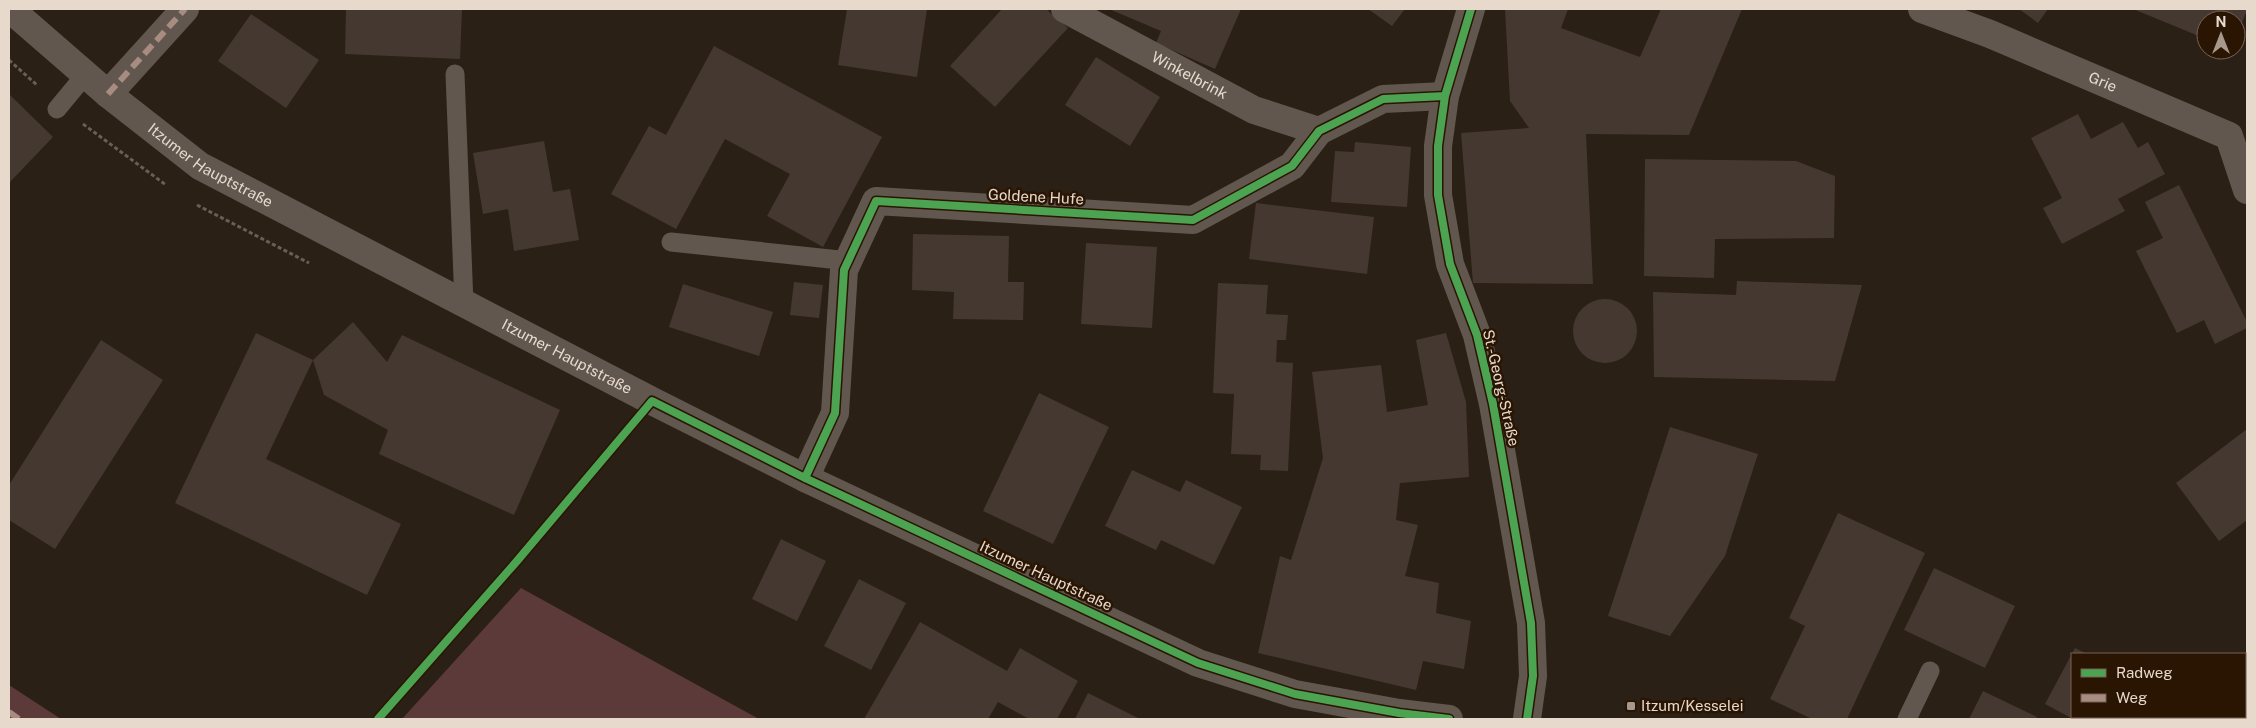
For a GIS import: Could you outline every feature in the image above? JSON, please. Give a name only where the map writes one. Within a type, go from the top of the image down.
[{"type":"street","name":"Itzumer Hauptstraße","points":[[10,9],[108,94],[200,166],[464,304],[806,478],[1198,663],[1295,694],[1398,716],[1449,719]]},
{"type":"street","points":[[108,94],[184,9]]},
{"type":"street","name":"Winkelbrink","points":[[1065,9],[1254,110],[1320,130]]},
{"type":"street","name":"St.-Georg-Straße","points":[[1471,9],[1445,96],[1438,146],[1438,195],[1450,264],[1477,335],[1493,404],[1529,613],[1533,676],[1527,719]]},
{"type":"street","name":"Grie","points":[[1922,9],[1990,34],[2238,133],[2247,190]]},
{"type":"street","name":"Goldene Hufe","points":[[806,478],[835,413],[844,270],[876,201],[1193,220],[1292,166],[1320,130],[1383,99],[1445,96]]},
{"type":"lane","points":[[57,109],[86,74]]},
{"type":"lane","points":[[455,74],[464,304]]},
{"type":"lane","points":[[671,242],[848,261]]},
{"type":"lane","points":[[1907,719],[1930,671]]},
{"type":"shaded area","points":[[521,588],[759,719],[402,719]]},
{"type":"shaded area","points":[[9,685],[61,719],[9,719]]},
{"type":"building","points":[[346,9],[462,9],[460,59],[345,54]]},
{"type":"building","points":[[847,9],[927,9],[917,77],[838,65]]},
{"type":"building","points":[[1002,9],[1046,9],[1068,28],[995,107],[950,66]]},
{"type":"building","points":[[1109,9],[1241,9],[1215,69],[1156,43],[1161,31]]},
{"type":"building","points":[[1368,9],[1405,9],[1392,26]]},
{"type":"building","points":[[1505,9],[1568,9],[1561,28],[1640,57],[1661,9],[1742,9],[1689,135],[1586,134],[1593,284],[1473,283],[1461,133],[1529,128],[1510,101]]},
{"type":"building","points":[[2019,9],[2048,9],[2038,23]]},
{"type":"building","points":[[2133,9],[2247,9],[2246,12],[2246,10],[2196,10],[2196,35]]},
{"type":"building","points":[[251,14],[319,60],[286,108],[218,61]]},
{"type":"building","points":[[714,46],[882,137],[823,247],[767,216],[790,174],[725,139],[676,229],[611,194],[649,126],[666,135]]},
{"type":"building","points":[[1096,57],[1160,97],[1130,146],[1065,105]]},
{"type":"building","points":[[9,94],[53,137],[9,183]]},
{"type":"building","points":[[2078,114],[2091,139],[2123,122],[2138,148],[2148,142],[2165,174],[2118,199],[2125,211],[2062,244],[2043,208],[2062,198],[2031,138]]},
{"type":"building","points":[[544,141],[553,192],[570,189],[579,240],[514,251],[508,209],[483,214],[473,153]]},
{"type":"building","points":[[1355,142],[1411,147],[1407,207],[1331,202],[1335,151],[1354,152]]},
{"type":"building","points":[[1645,159],[1796,161],[1835,176],[1834,238],[1715,239],[1714,278],[1644,276]]},
{"type":"building","points":[[2179,185],[2247,322],[2247,328],[2215,344],[2204,320],[2177,333],[2136,251],[2163,238],[2145,202]]},
{"type":"building","points":[[1256,203],[1374,217],[1367,274],[1249,259]]},
{"type":"building","points":[[913,234],[1009,236],[1008,282],[1024,282],[1023,320],[953,319],[954,292],[912,290]]},
{"type":"building","points":[[1086,243],[1157,247],[1152,328],[1081,324]]},
{"type":"building","points":[[1737,281],[1862,285],[1835,381],[1654,377],[1653,292],[1736,295]]},
{"type":"building","points":[[794,282],[823,285],[819,318],[790,315]]},
{"type":"building","points":[[1218,283],[1268,285],[1266,314],[1288,315],[1286,340],[1277,340],[1276,362],[1293,363],[1288,471],[1260,470],[1261,455],[1231,454],[1234,394],[1213,393]]},
{"type":"building","points":[[683,284],[773,312],[759,356],[669,327]]},
{"type":"building","points":[[1605,299],[1617,301],[1628,308],[1635,319],[1637,331],[1635,343],[1628,354],[1617,361],[1605,363],[1593,361],[1582,354],[1575,343],[1573,331],[1575,319],[1582,308],[1593,301]]},
{"type":"building","points":[[353,322],[387,362],[402,335],[560,410],[514,515],[379,454],[388,430],[324,395],[313,360]]},
{"type":"building","points":[[256,333],[313,360],[266,459],[401,524],[367,595],[175,503]]},
{"type":"building","points":[[1446,333],[1466,402],[1469,477],[1400,483],[1396,520],[1418,525],[1405,576],[1439,583],[1436,613],[1471,621],[1464,669],[1423,661],[1416,690],[1258,653],[1280,556],[1291,560],[1323,458],[1312,372],[1381,365],[1387,412],[1428,405],[1416,340]]},
{"type":"building","points":[[101,340],[163,380],[55,549],[9,520],[9,485]]},
{"type":"building","points":[[1039,393],[1109,427],[1053,544],[983,511]]},
{"type":"building","points":[[1670,427],[1758,454],[1725,556],[1670,636],[1608,616]]},
{"type":"building","points":[[2247,429],[2247,520],[2219,541],[2176,483]]},
{"type":"building","points":[[1132,470],[1180,492],[1186,480],[1242,507],[1214,565],[1161,540],[1156,550],[1105,526]]},
{"type":"building","points":[[1838,513],[1925,553],[1847,719],[1812,719],[1770,699],[1805,626],[1789,618]]},
{"type":"building","points":[[781,539],[826,561],[797,621],[752,599]]},
{"type":"building","points":[[1934,568],[2015,606],[1985,668],[1904,630]]},
{"type":"building","points":[[859,579],[906,603],[871,670],[824,646]]},
{"type":"building","points":[[920,622],[1007,671],[1020,648],[1078,681],[1057,719],[1029,719],[998,702],[988,719],[864,719]]},
{"type":"building","points":[[2075,648],[2085,653],[2072,653]]},
{"type":"building","points":[[2071,655],[2071,718],[2045,704]]},
{"type":"building","points":[[1983,691],[2037,717],[2036,719],[1969,719]]},
{"type":"building","points":[[1088,693],[1140,719],[1075,719]]},
{"type":"building","points":[[2071,718],[2110,718],[2109,719]]},
{"type":"marked path","points":[[108,94],[185,9]]},
{"type":"marked path","points":[[9,712],[19,719]]},
{"type":"cycle path","points":[[1471,9],[1445,96],[1438,146],[1438,195],[1450,264],[1477,335],[1493,404],[1531,623],[1533,676],[1527,719]]},
{"type":"cycle path","points":[[805,478],[835,413],[844,270],[876,201],[1193,220],[1292,166],[1319,131],[1383,99],[1445,96]]},
{"type":"cycle path","points":[[378,719],[517,561],[652,401],[805,478],[1198,663],[1295,694],[1399,713],[1449,719]]},
{"type":"place","name":"Itzum/Kesselei","points":[[1631,706]]}]
